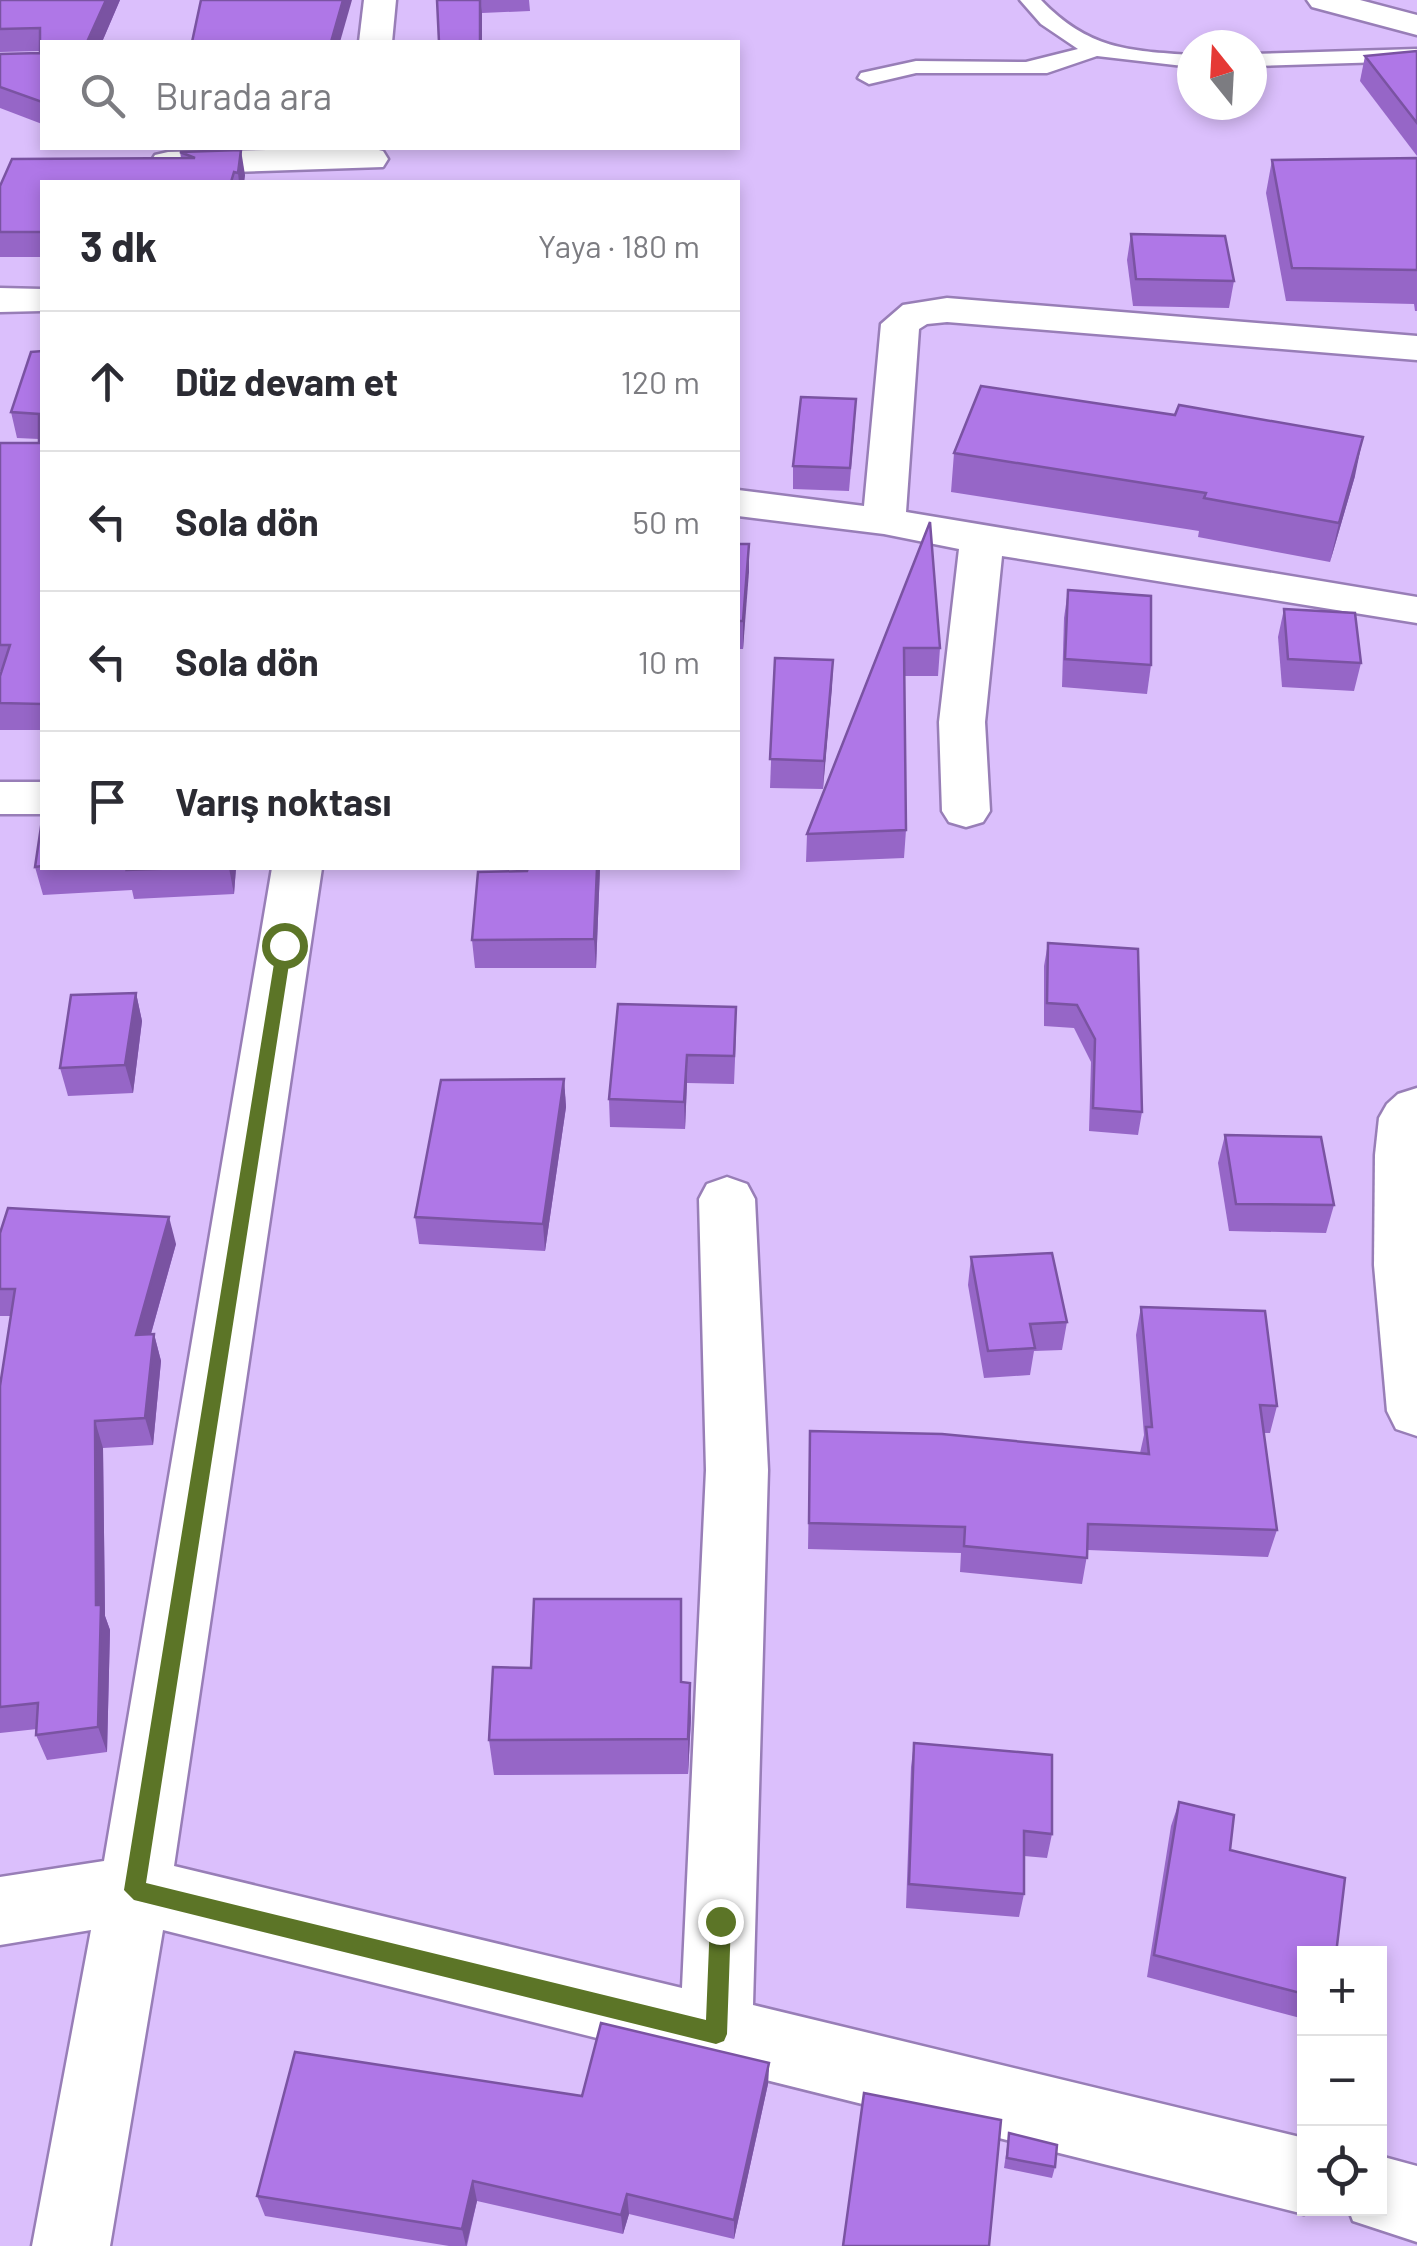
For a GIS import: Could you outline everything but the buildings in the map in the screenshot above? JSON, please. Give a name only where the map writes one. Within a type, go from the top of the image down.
[{"type":"street","points":[[376,40],[380,0]]},
{"type":"street","points":[[1323,0],[1417,24]]},
{"type":"street","points":[[136,164],[369,163]]},
{"type":"street","points":[[0,300],[40,300]]},
{"type":"street","points":[[884,520],[900,324],[917,314],[947,310],[1417,348]]},
{"type":"street","points":[[740,503],[884,520],[982,540],[1417,610]]},
{"type":"street","points":[[966,811],[962,722],[982,540]]},
{"type":"street","points":[[71,2246],[134,1890],[297,870]]},
{"type":"street","points":[[1417,1108],[1406,1118],[1399,1183],[1400,1269],[1417,1410]]},
{"type":"street","points":[[716,2034],[737,1470],[726,1199]]},
{"type":"street","points":[[0,1910],[134,1890],[1297,2174]]},
{"type":"street","points":[[1387,2196],[1417,2204]]},
{"type":"lane","points":[[1030,0],[1054,28],[1093,50],[1177,59]]},
{"type":"lane","points":[[870,78],[915,67],[1021,72],[1065,65],[1093,50]]},
{"type":"lane","points":[[1267,59],[1417,54]]},
{"type":"route","points":[[284,945],[134,1890],[716,2034],[720,1921]]}]
